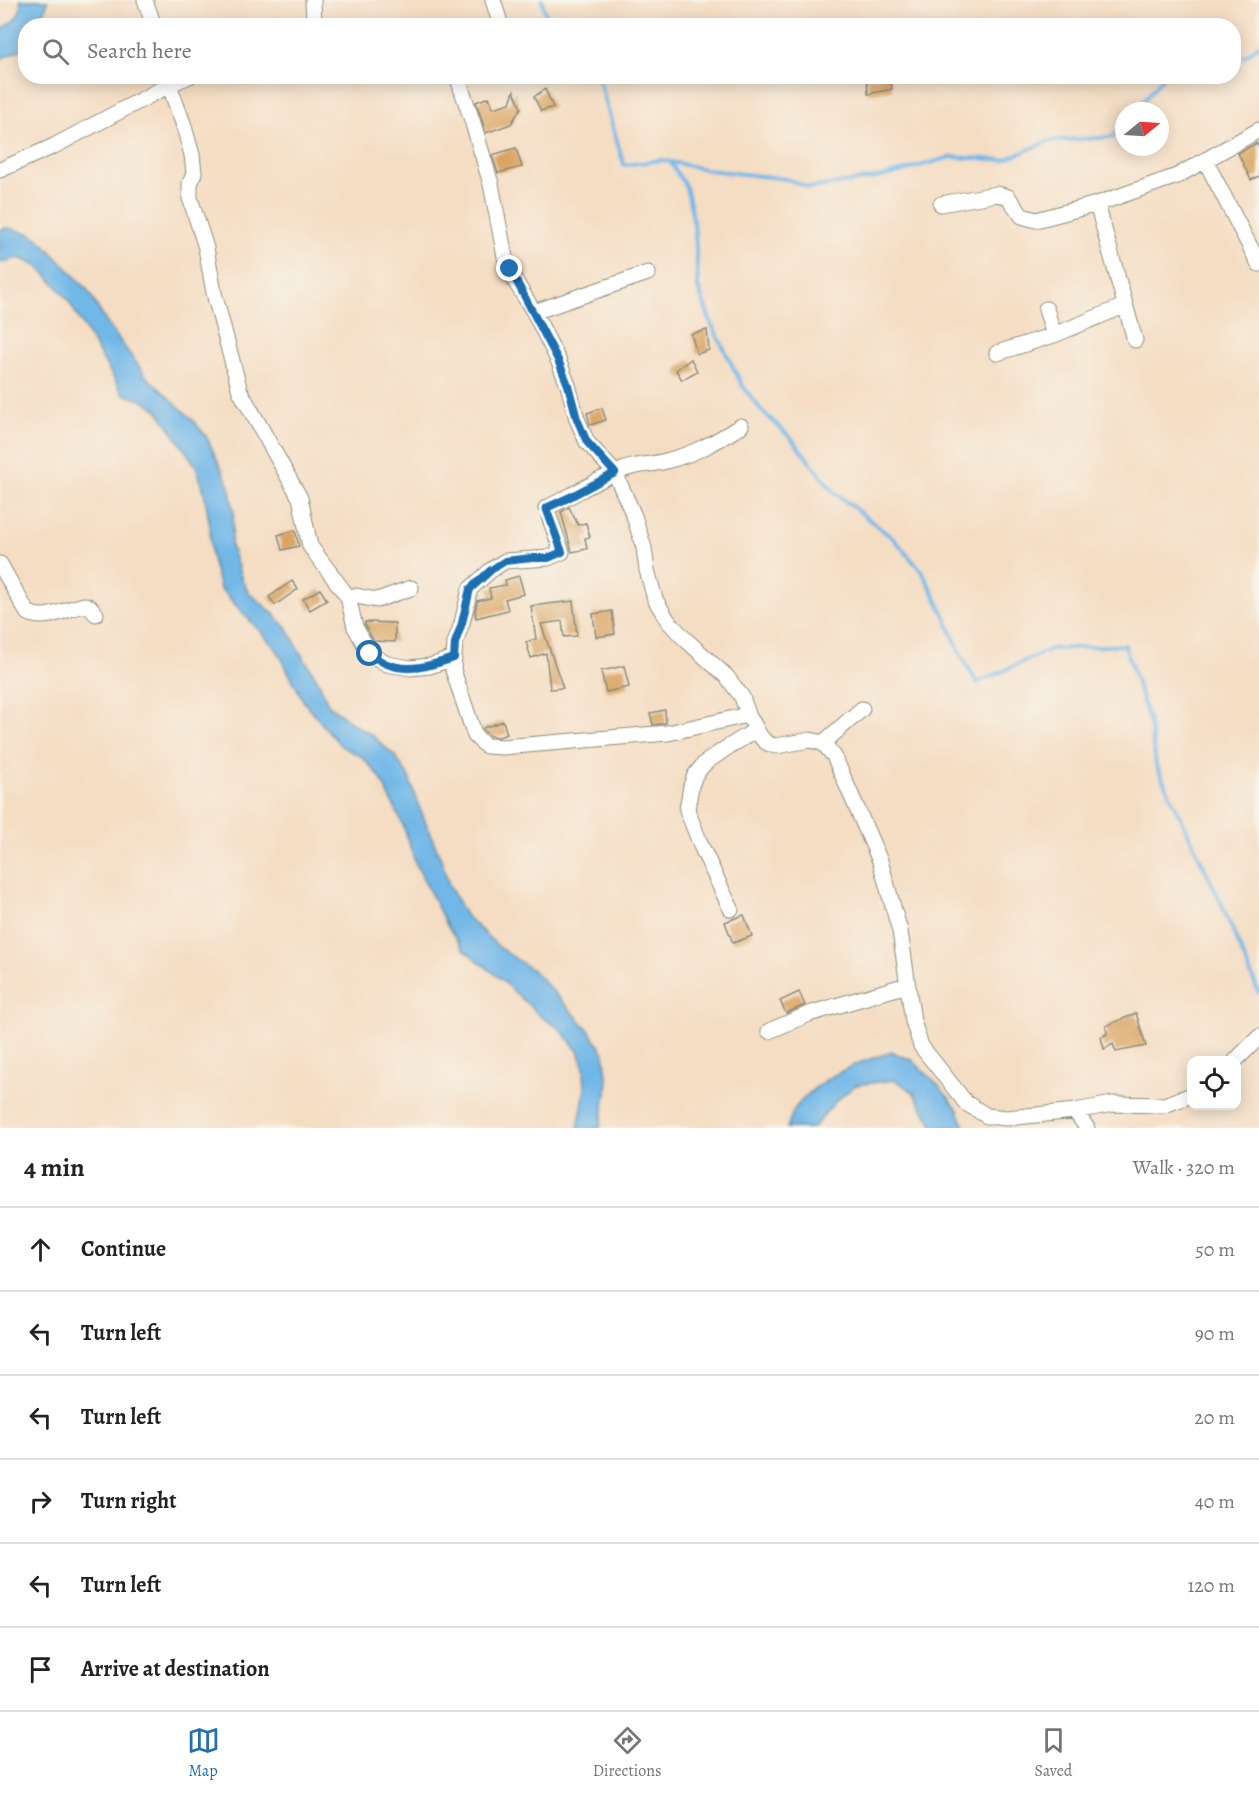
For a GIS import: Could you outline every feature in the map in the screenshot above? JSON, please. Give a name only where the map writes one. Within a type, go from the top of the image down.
[{"type":"street","points":[[144,0],[151,18]]},
{"type":"street","points":[[313,0],[314,18]]},
{"type":"street","points":[[493,0],[499,18]]},
{"type":"street","points":[[0,170],[54,146],[169,84]]},
{"type":"street","points":[[178,84],[194,173],[189,184],[190,198],[206,248],[213,293],[240,392],[272,444],[300,498],[310,546],[348,597],[355,627],[370,654],[387,664],[410,668],[430,666],[454,658]]},
{"type":"street","points":[[460,84],[490,184],[506,257],[515,281],[534,312],[558,360],[587,442],[615,473],[634,516],[644,548],[655,599],[668,621],[727,677],[742,697],[752,724],[764,741],[776,746],[810,740],[823,743],[834,756],[880,861],[900,931],[913,1021],[921,1046],[966,1103],[987,1116],[1007,1118],[1075,1111],[1113,1104],[1164,1105],[1187,1096]]},
{"type":"street","points":[[941,204],[997,194],[1008,197],[1022,216],[1036,220],[1097,204],[1177,176],[1259,130]]},
{"type":"street","points":[[1205,160],[1259,264]]},
{"type":"street","points":[[1097,204],[1135,340]]},
{"type":"street","points":[[534,312],[648,273]]},
{"type":"street","points":[[997,353],[1054,335],[1124,306]]},
{"type":"street","points":[[1046,309],[1054,335]]},
{"type":"street","points":[[741,426],[710,446],[687,455],[662,462],[644,463],[615,473],[546,508],[562,552],[548,558],[505,561],[470,589],[455,643],[453,670],[475,736],[486,746],[503,747],[642,736],[668,733],[724,720],[752,724]]},
{"type":"street","points":[[0,564],[27,612],[35,616],[46,616],[86,605],[96,614]]},
{"type":"street","points":[[348,597],[356,596],[377,600],[411,588]]},
{"type":"street","points":[[823,743],[862,709]]},
{"type":"street","points":[[731,909],[687,810],[695,775],[705,763],[752,724]]},
{"type":"street","points":[[769,1031],[809,1014],[908,985]]},
{"type":"street","points":[[1240,1056],[1259,1036]]},
{"type":"street","points":[[1075,1111],[1088,1128]]},
{"type":"water","points":[[20,0],[48,0],[43,18],[18,18],[18,51],[0,59],[0,30],[18,14]]},
{"type":"water","points":[[7,228],[32,234],[43,243],[87,289],[106,322],[146,376],[191,418],[206,436],[229,485],[234,513],[231,546],[242,580],[249,593],[288,629],[318,680],[328,704],[350,722],[372,735],[395,756],[409,777],[449,885],[465,915],[500,948],[535,972],[588,1029],[604,1053],[608,1083],[600,1128],[578,1128],[585,1091],[584,1068],[578,1051],[559,1028],[541,1017],[502,980],[463,949],[446,924],[415,862],[403,825],[380,777],[361,756],[342,747],[323,725],[304,702],[277,650],[220,588],[211,556],[210,527],[204,491],[196,466],[156,408],[123,394],[68,300],[51,280],[35,264],[18,258],[0,263],[0,230]]},
{"type":"water","points":[[892,1052],[912,1060],[939,1086],[957,1108],[965,1128],[935,1128],[913,1092],[895,1080],[856,1085],[835,1102],[813,1128],[787,1128],[796,1107],[816,1087],[853,1066]]},
{"type":"building","points":[[867,84],[891,84],[892,89],[868,94]]},
{"type":"building","points":[[545,89],[553,107],[541,111],[534,97]]},
{"type":"building","points":[[514,91],[521,108],[511,124],[486,133],[476,102],[489,97],[493,108],[510,103]]},
{"type":"building","points":[[1257,143],[1259,176],[1251,180],[1238,153]]},
{"type":"building","points":[[516,148],[522,167],[498,173],[492,155]]},
{"type":"building","points":[[707,330],[709,350],[697,354],[691,334]]},
{"type":"building","points":[[691,359],[697,371],[682,380],[676,370]]},
{"type":"building","points":[[602,408],[606,420],[590,425],[587,413]]},
{"type":"building","points":[[569,507],[578,525],[586,523],[590,537],[585,538],[587,549],[572,552],[561,512]]},
{"type":"building","points":[[295,530],[299,546],[282,550],[278,535]]},
{"type":"building","points":[[519,576],[524,594],[505,599],[508,610],[476,618],[477,601],[491,598],[489,588],[506,585],[505,580]]},
{"type":"building","points":[[292,581],[298,589],[275,605],[269,597]]},
{"type":"building","points":[[320,589],[327,600],[310,610],[303,599]]},
{"type":"building","points":[[573,601],[577,636],[564,637],[562,621],[541,624],[563,688],[550,689],[546,653],[531,658],[526,642],[536,639],[531,606]]},
{"type":"building","points":[[612,611],[615,634],[596,637],[593,614]]},
{"type":"building","points":[[365,622],[395,623],[395,642],[374,641]]},
{"type":"building","points":[[624,666],[629,687],[606,692],[601,671]]},
{"type":"building","points":[[665,710],[666,723],[653,725],[650,713]]},
{"type":"building","points":[[503,721],[507,734],[499,737],[490,736],[483,730],[483,728]]},
{"type":"building","points":[[744,915],[752,936],[733,943],[725,922]]},
{"type":"building","points":[[799,992],[805,1005],[786,1013],[780,1001]]},
{"type":"building","points":[[1136,1013],[1146,1046],[1116,1052],[1113,1044],[1104,1049],[1101,1037],[1107,1034],[1106,1026]]},
{"type":"waterway","points":[[542,0],[546,18]]},
{"type":"waterway","points":[[1241,58],[1259,45]]},
{"type":"waterway","points":[[600,84],[624,165],[662,160],[709,170],[787,179],[810,188],[882,177],[951,157],[1004,160],[1049,141],[1113,137],[1115,135]]},
{"type":"waterway","points":[[1142,102],[1157,84]]},
{"type":"waterway","points":[[670,162],[686,187],[691,208],[695,232],[698,287],[711,323],[742,385],[761,410],[792,439],[834,492],[895,540],[923,573],[960,653],[977,683],[1051,649],[1125,645],[1150,724],[1156,765],[1221,903],[1259,993]]},
{"type":"route","points":[[370,654],[387,664],[410,668],[430,666],[454,658],[455,643],[470,589],[505,561],[548,558],[562,552],[546,508],[615,473],[587,442],[558,360],[510,269]]}]
